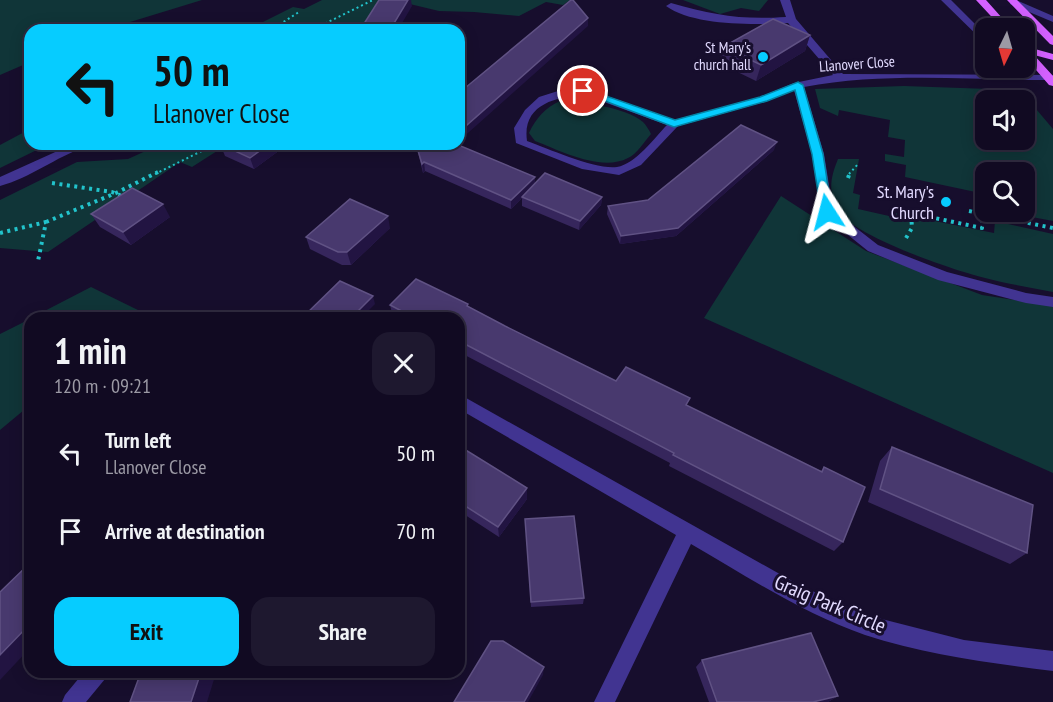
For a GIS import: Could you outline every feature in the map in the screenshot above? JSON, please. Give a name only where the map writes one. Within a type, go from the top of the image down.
[{"type":"main road","points":[[981,0],[998,18]]},
{"type":"main road","points":[[1012,1],[1053,42]]},
{"type":"main road","points":[[1035,52],[1053,57]]},
{"type":"main road","points":[[1035,60],[1052,78]]},
{"type":"street","points":[[785,0],[791,20],[840,77]]},
{"type":"street","points":[[946,0],[975,30]]},
{"type":"street","points":[[1012,1],[1053,19]]},
{"type":"street","points":[[671,6],[702,17],[745,23],[791,20]]},
{"type":"street","name":"Llanover Close","points":[[674,124],[753,103],[798,85],[840,77],[1052,78]]},
{"type":"street","points":[[798,85],[818,154],[827,212],[873,248],[900,259],[943,276],[1053,302]]},
{"type":"street","points":[[583,91],[674,124],[638,162],[619,171],[586,166],[522,143],[520,128],[530,112],[543,99],[558,94],[583,91]]},
{"type":"street","points":[[5,179],[69,150]]},
{"type":"street","name":"Graig Park Circle","points":[[465,404],[794,593],[865,625],[963,650],[1053,661]]},
{"type":"street","points":[[604,702],[687,532]]},
{"type":"street","points":[[72,702],[93,678]]},
{"type":"path","points":[[322,24],[373,0]]},
{"type":"path","points":[[280,24],[299,12]]},
{"type":"path","points":[[0,233],[46,222],[116,193],[204,150]]},
{"type":"path","points":[[5,179],[116,193],[126,198]]},
{"type":"path","points":[[969,211],[975,212]]},
{"type":"path","points":[[900,259],[906,237],[912,228],[912,213],[982,228],[982,222]]},
{"type":"path","points":[[38,261],[46,222]]},
{"type":"path","points":[[1023,222],[1053,228]]},
{"type":"green space","points":[[0,0],[202,0],[124,24],[24,24],[24,65],[0,75]]},
{"type":"green space","points":[[322,0],[383,0],[368,24],[259,24],[293,7],[304,9]]},
{"type":"green space","points":[[393,0],[570,0],[563,5],[546,2],[519,16],[439,11]]},
{"type":"green space","points":[[683,0],[768,0],[759,11],[741,8],[720,14]]},
{"type":"green space","points":[[904,86],[1020,90],[975,90],[975,150],[1035,150],[1035,108],[1053,129],[1053,221],[1035,218],[1035,162],[975,162],[975,192],[905,177],[906,165],[885,161],[885,154],[904,157],[905,140],[888,137],[890,120],[839,110],[838,116],[820,108],[815,89]]},
{"type":"green space","points":[[560,101],[615,109],[643,122],[651,134],[628,158],[606,163],[581,158],[535,141],[529,133],[535,123],[542,114]]},
{"type":"green space","points":[[24,132],[24,150],[37,150],[0,168],[0,145]]},
{"type":"green space","points":[[148,150],[219,150],[192,167],[180,162],[48,252],[0,248],[0,200],[77,162],[128,159]]},
{"type":"green space","points":[[838,159],[859,159],[853,193],[860,195],[858,209],[889,216],[890,212],[994,233],[995,222],[999,222],[1053,234],[1053,292],[993,280],[951,268],[903,250],[860,229],[844,218],[836,208],[831,183]]},
{"type":"green space","points":[[781,196],[866,251],[982,295],[1053,306],[1053,473],[704,318]]},
{"type":"green space","points":[[91,287],[142,312],[43,312]]},
{"type":"green space","points":[[24,322],[24,410],[0,430],[0,334]]},
{"type":"building","points":[[379,0],[408,0],[394,24],[364,24]]},
{"type":"building","points":[[571,0],[588,18],[465,127],[465,88]]},
{"type":"building","points":[[773,19],[810,35],[761,65],[723,47]]},
{"type":"building","points":[[741,125],[777,142],[678,228],[621,236],[608,206],[648,200]]},
{"type":"building","points":[[465,148],[535,177],[511,200],[424,162],[422,164],[418,150],[465,150]]},
{"type":"building","points":[[233,150],[261,150],[250,158]]},
{"type":"building","points":[[545,173],[602,197],[580,221],[522,197]]},
{"type":"building","points":[[132,188],[163,204],[123,232],[91,214]]},
{"type":"building","points":[[350,199],[388,216],[347,252],[338,252],[306,237]]},
{"type":"building","points":[[416,279],[616,381],[626,367],[690,398],[686,405],[822,472],[824,467],[865,487],[843,542],[465,344],[465,312],[403,312],[390,305]]},
{"type":"building","points":[[340,281],[373,296],[357,312],[308,312]]},
{"type":"building","points":[[892,447],[1033,505],[1027,553],[880,489]]},
{"type":"building","points":[[465,450],[527,488],[498,527],[465,506]]},
{"type":"building","points":[[574,516],[584,598],[531,602],[525,519]]},
{"type":"building","points":[[24,569],[24,630],[0,655],[0,592]]},
{"type":"building","points":[[811,633],[838,696],[813,702],[717,702],[702,660]]},
{"type":"building","points":[[491,641],[503,641],[544,667],[524,702],[454,702]]},
{"type":"building","points":[[139,678],[199,678],[191,702],[130,702]]},
{"type":"place","name":"St Mary's church hall","points":[[763,57]]},
{"type":"place","name":"St. Mary's Church","points":[[946,202]]},
{"type":"route","points":[[583,91],[674,124],[764,99],[798,85],[818,154],[827,212]]}]
